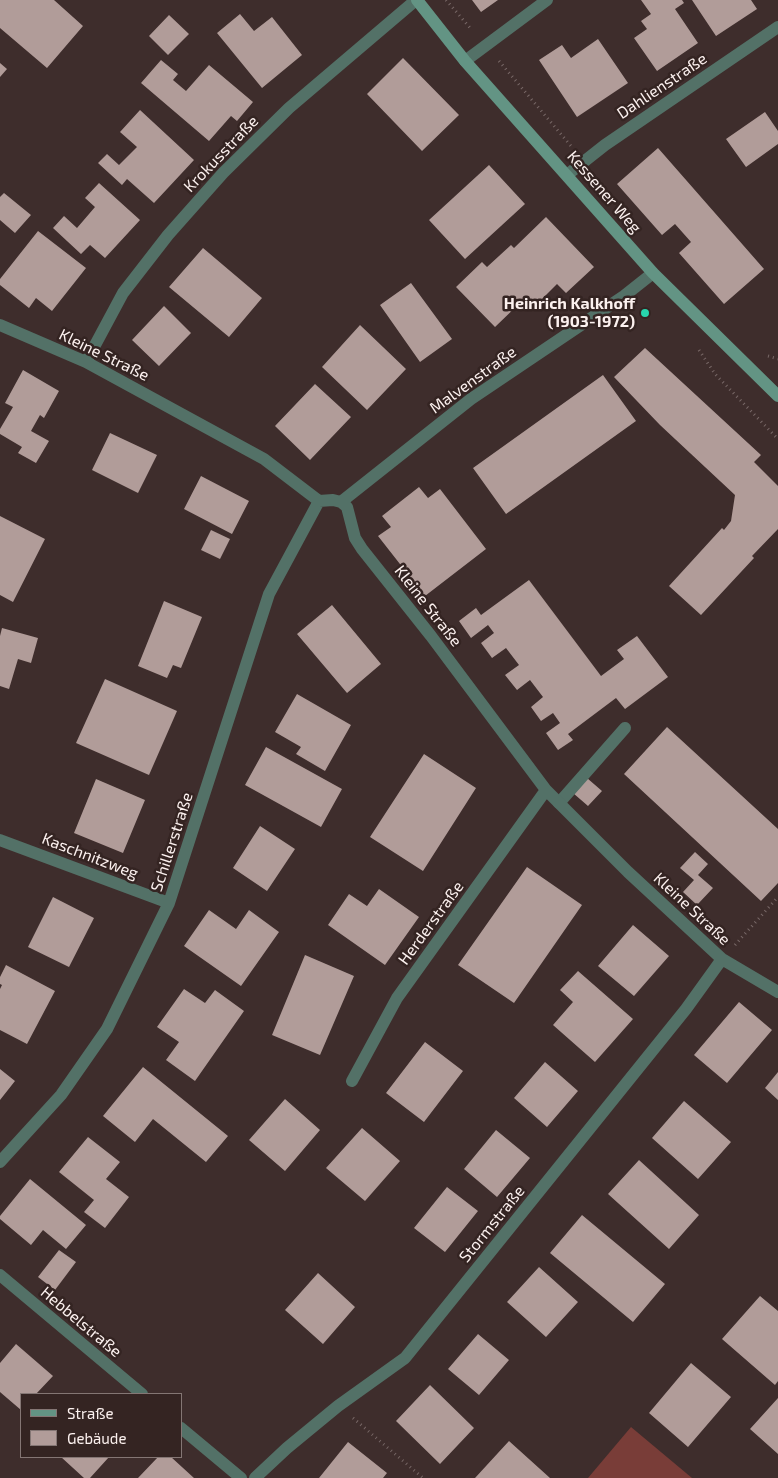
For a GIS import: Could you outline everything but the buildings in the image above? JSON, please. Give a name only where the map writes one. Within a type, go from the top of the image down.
[{"type":"street","name":"Kessener Weg","points":[[416,0],[465,61],[653,272],[778,396]]},
{"type":"street","name":"Krokusstraße","points":[[86,362],[123,293],[168,235],[222,173],[288,108],[416,0]]},
{"type":"street","points":[[465,61],[547,0]]},
{"type":"street","name":"Dahlienstraße","points":[[567,175],[605,145],[778,26]]},
{"type":"street","name":"Malvenstraße","points":[[341,502],[471,399],[624,296],[653,272]]},
{"type":"street","name":"Kleine Straße","points":[[0,325],[86,362],[264,458],[320,502]]},
{"type":"street","points":[[320,502],[333,500],[341,502]]},
{"type":"street","name":"Schillerstraße","points":[[0,1162],[61,1095],[107,1029],[169,903],[270,594],[320,502]]},
{"type":"street","name":"Kleine Straße","points":[[341,502],[347,507],[355,538],[362,549],[437,643],[546,790],[628,872],[722,959],[778,992]]},
{"type":"street","points":[[559,802],[625,728]]},
{"type":"street","name":"Herderstraße","points":[[352,1081],[397,998],[546,790]]},
{"type":"street","name":"Kaschnitzweg","points":[[0,840],[169,903]]},
{"type":"street","name":"Stormstraße","points":[[255,1478],[287,1448],[338,1406],[405,1358],[686,1009],[722,959]]},
{"type":"street","name":"Hebbelstraße","points":[[0,1275],[141,1393]]},
{"type":"street","points":[[182,1429],[241,1478]]},
{"type":"path","points":[[446,0],[584,161]]},
{"type":"path","points":[[763,354],[778,359]]},
{"type":"path","points":[[722,959],[778,897]]},
{"type":"path","points":[[338,1406],[423,1478]]},
{"type":"shaded area","points":[[631,1427],[692,1478],[588,1478]]},
{"type":"place","name":"Heinrich Kalkhoff (1903-1972)","points":[[645,313]]}]
